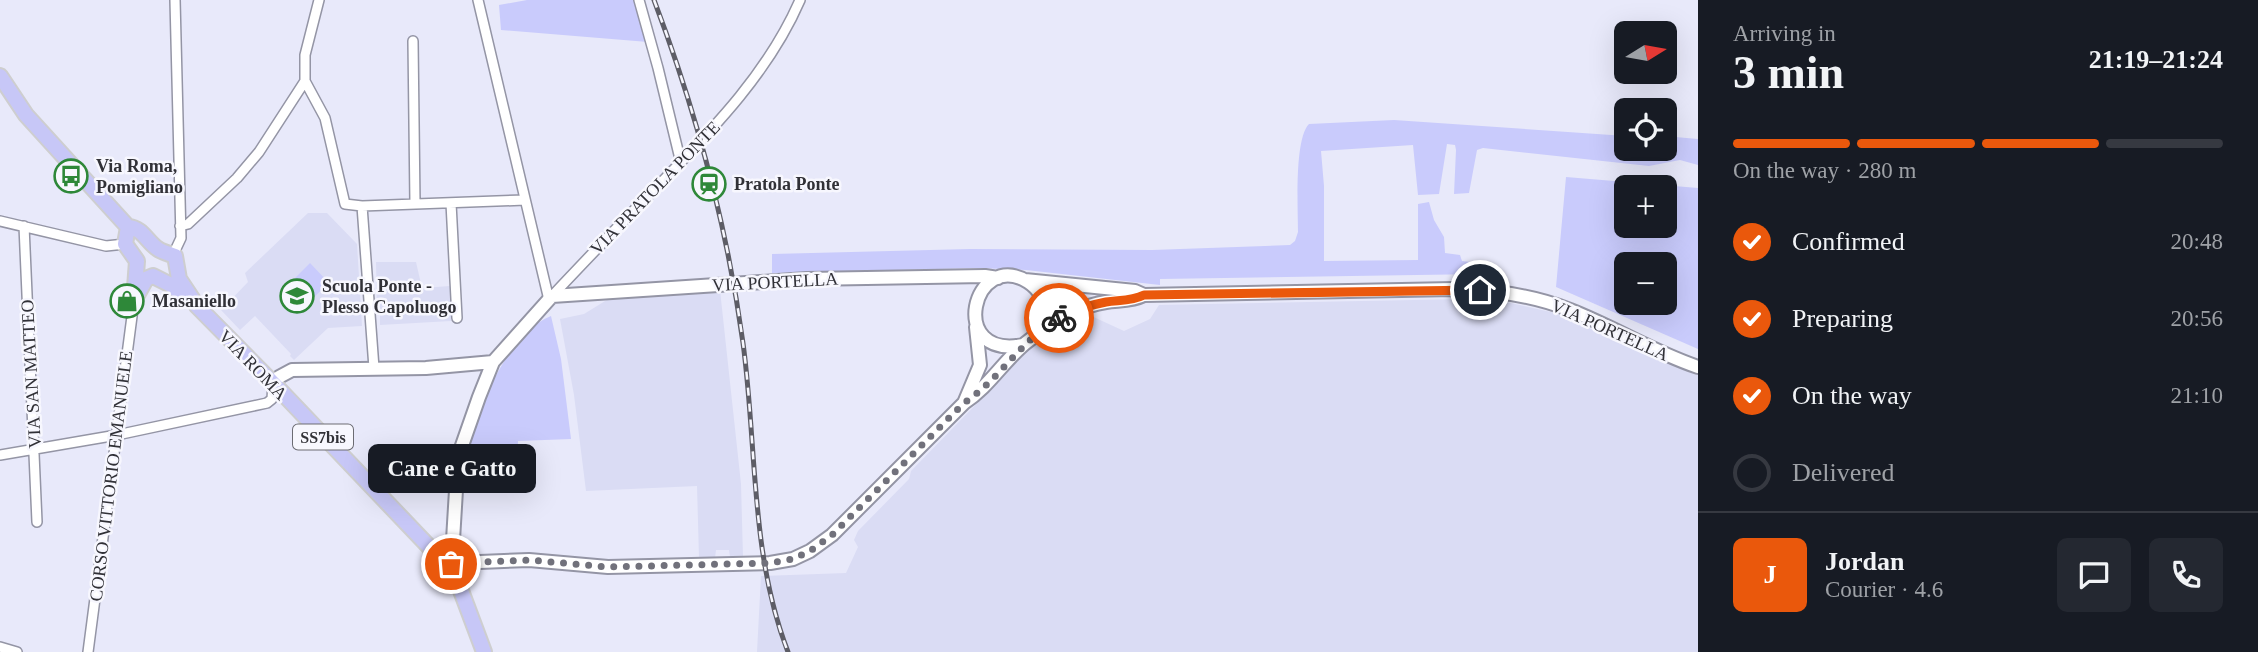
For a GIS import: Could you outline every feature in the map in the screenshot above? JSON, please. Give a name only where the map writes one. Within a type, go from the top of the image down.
[{"type":"main road","points":[[0,76],[12,97]]},
{"type":"main road","points":[[0,85],[128,228],[139,229],[159,250],[173,255]]},
{"type":"main road","points":[[128,228],[125,244],[137,261],[134,301]]},
{"type":"main road","name":"SS7bis","points":[[173,255],[177,260],[179,279],[197,306]]},
{"type":"main road","name":"SS7bis","points":[[134,301],[146,279],[153,276],[171,285],[197,306]]},
{"type":"main road","name":"VIA PORTELLA","points":[[551,298],[772,281],[973,276],[1014,276],[1135,291],[1144,295],[1454,289],[1505,292],[1569,309],[1655,351],[1698,367]]},
{"type":"main road","points":[[964,403],[980,365],[974,310],[976,299],[982,290],[998,278]]},
{"type":"main road","points":[[1024,279],[1042,297],[1045,318],[1040,331]]},
{"type":"main road","name":"VIA PORTELLA","points":[[451,564],[456,566],[529,560],[608,567],[770,563],[800,556],[819,546],[849,520],[964,403],[978,394],[1023,345],[1040,331],[1078,309],[1108,302],[1135,300],[1144,295]]},
{"type":"main road","name":"VIA PRATOLA PONTE","points":[[451,564],[458,457],[463,439],[493,362],[551,298]]},
{"type":"main road","name":"VIA ROMA","points":[[197,306],[435,553],[451,564],[484,652]]},
{"type":"main road","points":[[976,323],[981,333],[999,346],[1010,348],[1023,345]]},
{"type":"main road","points":[[273,383],[292,370],[426,368],[493,362]]},
{"type":"street","points":[[173,255],[181,238],[175,0]]},
{"type":"street","points":[[319,0],[305,55],[305,81],[325,118],[345,204],[362,206],[525,200]]},
{"type":"street","points":[[478,0],[551,298]]},
{"type":"street","points":[[639,0],[659,68],[681,163]]},
{"type":"street","name":"VIA PRATOLA PONTE","points":[[551,298],[718,124],[762,69],[800,0]]},
{"type":"street","points":[[413,41],[415,204]]},
{"type":"street","points":[[180,226],[188,224],[237,178],[259,152],[305,81]]},
{"type":"street","points":[[451,203],[457,318]]},
{"type":"street","points":[[362,206],[374,368]]},
{"type":"street","points":[[0,220],[106,246],[125,244]]},
{"type":"street","name":"VIA SAN MATTEO","points":[[24,226],[37,522]]},
{"type":"street","name":"CORSO VITTORIO EMANUELE","points":[[88,652],[134,301]]},
{"type":"street","points":[[0,456],[117,435],[267,403],[272,399],[273,383]]},
{"type":"street","points":[[0,647],[17,652]]},
{"type":"shaded area","points":[[527,0],[636,0],[648,42],[501,30],[499,5]]},
{"type":"shaded area","points":[[1394,120],[1614,135],[1614,161],[1675,161],[1649,166],[1483,148],[1477,150],[1469,193],[1454,194],[1456,150],[1455,145],[1447,144],[1439,194],[1418,195],[1413,145],[1321,151],[1324,261],[1418,260],[1418,204],[1429,202],[1434,220],[1444,237],[1445,253],[1460,255],[1462,261],[1479,263],[1482,274],[1160,279],[1160,285],[1026,270],[979,268],[772,273],[772,254],[970,249],[1152,250],[1290,245],[1295,241],[1298,232],[1299,159],[1304,132],[1309,124]]},
{"type":"shaded area","points":[[1677,137],[1698,139],[1698,165],[1677,161]]},
{"type":"shaded area","points":[[1566,177],[1614,181],[1614,238],[1677,238],[1677,186],[1698,188],[1698,349],[1620,315],[1677,315],[1677,252],[1614,252],[1614,312],[1556,287]]},
{"type":"shaded area","name":"Scuola Ponte - Plesso Capoluogo","points":[[308,213],[327,213],[357,244],[362,326],[328,328],[294,360],[255,316],[240,330],[221,310],[248,282],[245,273]]},
{"type":"shaded area","points":[[376,262],[416,262],[422,288],[450,286],[451,321],[380,325],[380,312],[377,312]]},
{"type":"shaded area","points":[[310,263],[329,283],[312,299],[294,279]]},
{"type":"shaded area","points":[[720,290],[741,484],[743,557],[730,557],[729,550],[716,550],[715,558],[699,558],[697,486],[586,491],[574,395],[560,319],[584,314],[610,298]]},
{"type":"shaded area","points":[[1466,299],[1511,303],[1555,313],[1698,375],[1698,652],[757,652],[761,576],[846,573],[858,547],[854,540],[858,531],[909,479],[911,471],[1027,352],[1063,323],[1087,314],[1124,331],[1150,319],[1159,305]]},
{"type":"shaded area","points":[[551,316],[561,359],[571,439],[518,441],[517,464],[462,465],[474,425],[493,380],[519,341],[534,326]]},
{"type":"railway","points":[[654,0],[696,126],[719,212],[743,343],[756,499],[767,577],[788,652]]},
{"type":"way so far","points":[[451,564],[456,566],[529,560],[608,567],[722,565],[782,562],[800,556],[819,546],[849,520],[964,403],[978,394],[1023,345],[1059,318]]},
{"type":"place","name":"Via Roma, Pomigliano","points":[[71,176]]},
{"type":"place","name":"Pratola Ponte","points":[[709,184]]},
{"type":"place","name":"Scuola Ponte - Plesso Capoluogo","points":[[297,296]]},
{"type":"place","name":"Masaniello","points":[[127,301]]},
{"type":"place","name":"Cane e Gatto","points":[[451,564]]},
{"type":"route","points":[[1059,318],[1078,309],[1108,302],[1135,300],[1144,295],[1480,290]]}]
